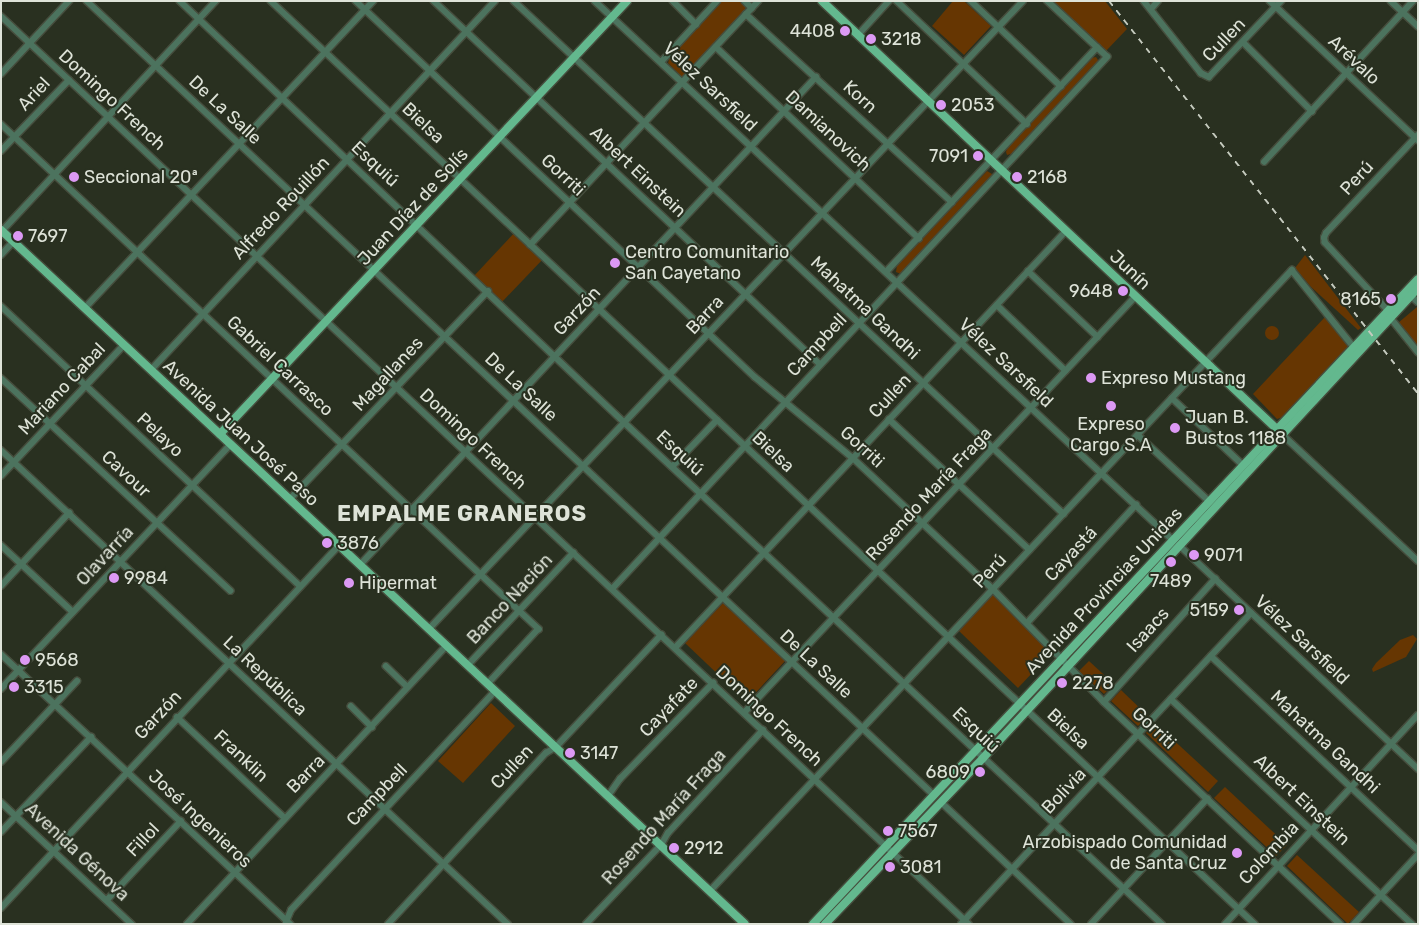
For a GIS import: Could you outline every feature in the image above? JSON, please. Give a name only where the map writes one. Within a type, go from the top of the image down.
[{"type":"main road","name":"Juan Díaz de Solís","points":[[220,434],[627,1]]},
{"type":"main road","name":"Junín","points":[[822,1],[1280,431]]},
{"type":"main road","name":"Avenida Juan José Paso","points":[[2,230],[745,924]]},
{"type":"main road","name":"Avenida Provincias Unidas","points":[[813,924],[1062,658],[1176,542],[1389,314],[1418,279]]},
{"type":"main road","name":"Avenida Provincias Unidas","points":[[1408,293],[1418,288]]},
{"type":"main road","name":"Avenida Provincias Unidas","points":[[825,924],[1068,666],[1176,542],[1209,501],[1280,431],[1354,347],[1389,314]]},
{"type":"street","points":[[1,74],[69,1]]},
{"type":"street","name":"De La Salle","points":[[88,1],[934,795]]},
{"type":"street","name":"Esquiú","points":[[180,1],[624,422],[1162,924]]},
{"type":"street","points":[[2,230],[216,1]]},
{"type":"street","name":"Bielsa","points":[[271,1],[1255,924]]},
{"type":"street","name":"Gorriti","points":[[356,1],[710,332],[755,377],[853,458],[1027,623],[1104,702],[1340,924]]},
{"type":"street","points":[[85,308],[373,1]]},
{"type":"street","name":"Albert Einstein","points":[[434,1],[820,364]]},
{"type":"street","name":"Alfredo Rouillón","points":[[151,370],[495,1]]},
{"type":"street","name":"Mahatma Gandhi","points":[[514,1],[1064,514]]},
{"type":"street","name":"Vélez Sarsfield","points":[[595,1],[1418,769]]},
{"type":"street","points":[[673,1],[696,24]]},
{"type":"street","points":[[661,62],[717,1]]},
{"type":"street","points":[[745,1],[752,8]]},
{"type":"street","points":[[530,245],[758,1]]},
{"type":"street","points":[[858,35],[890,1]]},
{"type":"street","points":[[898,1],[1026,124]]},
{"type":"street","points":[[971,1],[1061,86]]},
{"type":"street","name":"Barra","points":[[429,629],[1023,1]]},
{"type":"street","points":[[886,272],[1097,47],[1047,1]]},
{"type":"street","points":[[1144,1],[1150,9],[1158,1]]},
{"type":"street","name":"Arévalo","points":[[1270,1],[1417,138]]},
{"type":"street","name":"Cullen","points":[[1150,9],[1200,73],[1209,77],[1281,1]]},
{"type":"street","points":[[1391,1],[1418,26]]},
{"type":"street","points":[[1264,162],[1413,1]]},
{"type":"street","name":"Korn","points":[[746,14],[952,202]]},
{"type":"street","name":"Domingo French","points":[[1,16],[893,852],[965,923]]},
{"type":"street","points":[[1243,42],[1312,111]]},
{"type":"street","name":"Damianovich","points":[[716,47],[919,238]]},
{"type":"street","name":"Campbell","points":[[612,589],[1107,57],[1097,47]]},
{"type":"street","name":"Garzón","points":[[360,565],[816,78]]},
{"type":"street","name":"Ariel","points":[[1,151],[69,80]]},
{"type":"street","name":"Gabriel Carrasco","points":[[1,124],[539,630],[488,684]]},
{"type":"street","name":"Perú","points":[[1389,314],[1325,243],[1326,233],[1417,138]]},
{"type":"street","name":"Cullen","points":[[675,648],[1066,231]]},
{"type":"street","points":[[1,255],[13,242]]},
{"type":"street","name":"Perú","points":[[710,891],[1292,270],[1354,347]]},
{"type":"street","points":[[1028,271],[1098,337]]},
{"type":"street","name":"Magallanes","points":[[290,499],[488,291]]},
{"type":"street","points":[[1408,293],[1418,302]]},
{"type":"street","name":"Rosendo María Fraga","points":[[744,713],[1136,296]]},
{"type":"street","points":[[997,305],[1066,371]]},
{"type":"street","name":"Pelayo","points":[[1,306],[300,586]]},
{"type":"street","points":[[1389,314],[1418,352]]},
{"type":"street","name":"Mariano Cabal","points":[[1,476],[124,345]]},
{"type":"street","name":"Cavour","points":[[1,378],[230,591]]},
{"type":"street","points":[[1172,398],[1244,465]]},
{"type":"street","points":[[890,419],[1030,550]]},
{"type":"street","points":[[672,467],[717,420]]},
{"type":"street","name":"Junín","points":[[1280,431],[1418,561]]},
{"type":"street","points":[[1138,435],[1209,501]]},
{"type":"street","name":"Olavarría","points":[[1,689],[231,444]]},
{"type":"street","name":"La República","points":[[1,450],[508,924]]},
{"type":"street","name":"Cayastá","points":[[1027,623],[1136,505]]},
{"type":"street","points":[[1,586],[69,513]]},
{"type":"street","name":"Garzón","points":[[1,908],[339,544]]},
{"type":"street","points":[[1,545],[73,612]]},
{"type":"street","name":"Banco Nación","points":[[468,665],[573,553]]},
{"type":"street","name":"Isaacs","points":[[1104,702],[1215,579]]},
{"type":"street","name":"Bolivia","points":[[965,923],[1012,869],[1251,613]]},
{"type":"street","name":"Cullen","points":[[388,924],[546,752],[556,747],[661,635]]},
{"type":"street","name":"Barra","points":[[187,924],[447,645]]},
{"type":"street","name":"José Ingenieros","points":[[1,654],[236,872],[288,923]]},
{"type":"street","name":"Mahatma Gandhi","points":[[1211,656],[1418,850]]},
{"type":"street","points":[[386,666],[408,687]]},
{"type":"street","points":[[1,762],[77,681]]},
{"type":"street","name":"Cayafate","points":[[608,796],[620,779],[713,684]]},
{"type":"street","name":"Campbell","points":[[288,923],[291,910],[495,691]]},
{"type":"street","name":"Albert Einstein","points":[[1171,698],[1412,924]]},
{"type":"street","points":[[351,706],[372,727]]},
{"type":"street","name":"Colombia","points":[[1225,924],[1418,715]]},
{"type":"street","name":"Franklin","points":[[177,717],[285,818]]},
{"type":"street","name":"Rosendo María Fraga","points":[[586,924],[661,845],[668,833],[763,730]]},
{"type":"street","points":[[1,832],[91,738]]},
{"type":"street","points":[[1091,924],[1207,799]]},
{"type":"street","name":"Avenida Génova","points":[[1,802],[132,924]]},
{"type":"street","points":[[941,802],[1071,924]]},
{"type":"street","name":"Fillol","points":[[107,900],[181,821]]},
{"type":"street","points":[[1354,924],[1418,855]]},
{"type":"street","points":[[393,918],[399,924]]},
{"type":"shaded area","points":[[722,1],[741,1],[745,7],[745,12],[685,76],[681,76],[668,63],[670,57]]},
{"type":"shaded area","points":[[953,1],[964,1],[991,26],[964,55],[932,26]]},
{"type":"shaded area","points":[[1050,1],[1105,1],[1127,29],[1105,52]]},
{"type":"shaded area","points":[[1096,57],[1098,60],[1096,66],[1014,153],[1007,155],[1008,146],[1091,58]]},
{"type":"shaded area","points":[[987,171],[992,174],[991,179],[901,274],[896,272],[897,265]]},
{"type":"shaded area","points":[[516,231],[544,258],[501,303],[473,277]]},
{"type":"shaded area","points":[[1305,255],[1361,328],[1358,330],[1311,287],[1295,268]]},
{"type":"shaded area","points":[[1418,308],[1418,349],[1398,323]]},
{"type":"shaded area","points":[[1325,317],[1350,347],[1283,417],[1277,419],[1253,394]]},
{"type":"shaded area","points":[[1272,326],[1277,328],[1279,333],[1277,338],[1272,340],[1267,338],[1265,333],[1267,328]]},
{"type":"shaded area","points":[[993,594],[1052,652],[1018,688],[959,631]]},
{"type":"shaded area","points":[[724,602],[786,660],[747,702],[685,643]]},
{"type":"shaded area","points":[[1413,635],[1417,639],[1406,657],[1373,672],[1372,669],[1376,663],[1400,640]]},
{"type":"shaded area","points":[[1089,661],[1114,684],[1104,694],[1079,671]]},
{"type":"shaded area","points":[[1121,690],[1148,716],[1138,726],[1111,701]]},
{"type":"shaded area","points":[[491,703],[515,726],[463,783],[438,761]]},
{"type":"shaded area","points":[[1155,723],[1218,781],[1208,792],[1146,733]]},
{"type":"shaded area","points":[[1225,787],[1287,845],[1276,856],[1214,798]]},
{"type":"shaded area","points":[[1297,855],[1359,912],[1348,924],[1287,866]]},
{"type":"railway","points":[[1109,1],[1418,394]]},
{"type":"place","name":"4408","points":[[845,31]]},
{"type":"place","name":"3218","points":[[871,39]]},
{"type":"place","name":"2053","points":[[941,105]]},
{"type":"place","name":"7091","points":[[978,156]]},
{"type":"place","name":"Seccional 20ª","points":[[74,177]]},
{"type":"place","name":"2168","points":[[1017,177]]},
{"type":"place","name":"7697","points":[[18,236]]},
{"type":"place","name":"Centro Comunitario San Cayetano","points":[[615,263]]},
{"type":"place","name":"9648","points":[[1123,291]]},
{"type":"place","name":"8165","points":[[1391,299]]},
{"type":"place","name":"Expreso Mustang","points":[[1091,378]]},
{"type":"place","name":"Expreso Cargo S.A","points":[[1111,406]]},
{"type":"place","name":"Juan B. Bustos 1188","points":[[1175,428]]},
{"type":"place","name":"3876","points":[[327,543]]},
{"type":"place","name":"9071","points":[[1194,555]]},
{"type":"place","name":"7489","points":[[1171,562]]},
{"type":"place","name":"9984","points":[[114,578]]},
{"type":"place","name":"Hipermat","points":[[349,583]]},
{"type":"place","name":"5159","points":[[1239,610]]},
{"type":"place","name":"9568","points":[[25,660]]},
{"type":"place","name":"2278","points":[[1062,683]]},
{"type":"place","name":"3315","points":[[14,687]]},
{"type":"place","name":"3147","points":[[570,753]]},
{"type":"place","name":"6809","points":[[980,772]]},
{"type":"place","name":"7567","points":[[888,831]]},
{"type":"place","name":"2912","points":[[674,848]]},
{"type":"place","name":"Arzobispado Comunidad de Santa Cruz","points":[[1237,853]]},
{"type":"place","name":"3081","points":[[890,867]]},
{"type":"district","name":"EMPALME GRANEROS","points":[[462,514]]}]
